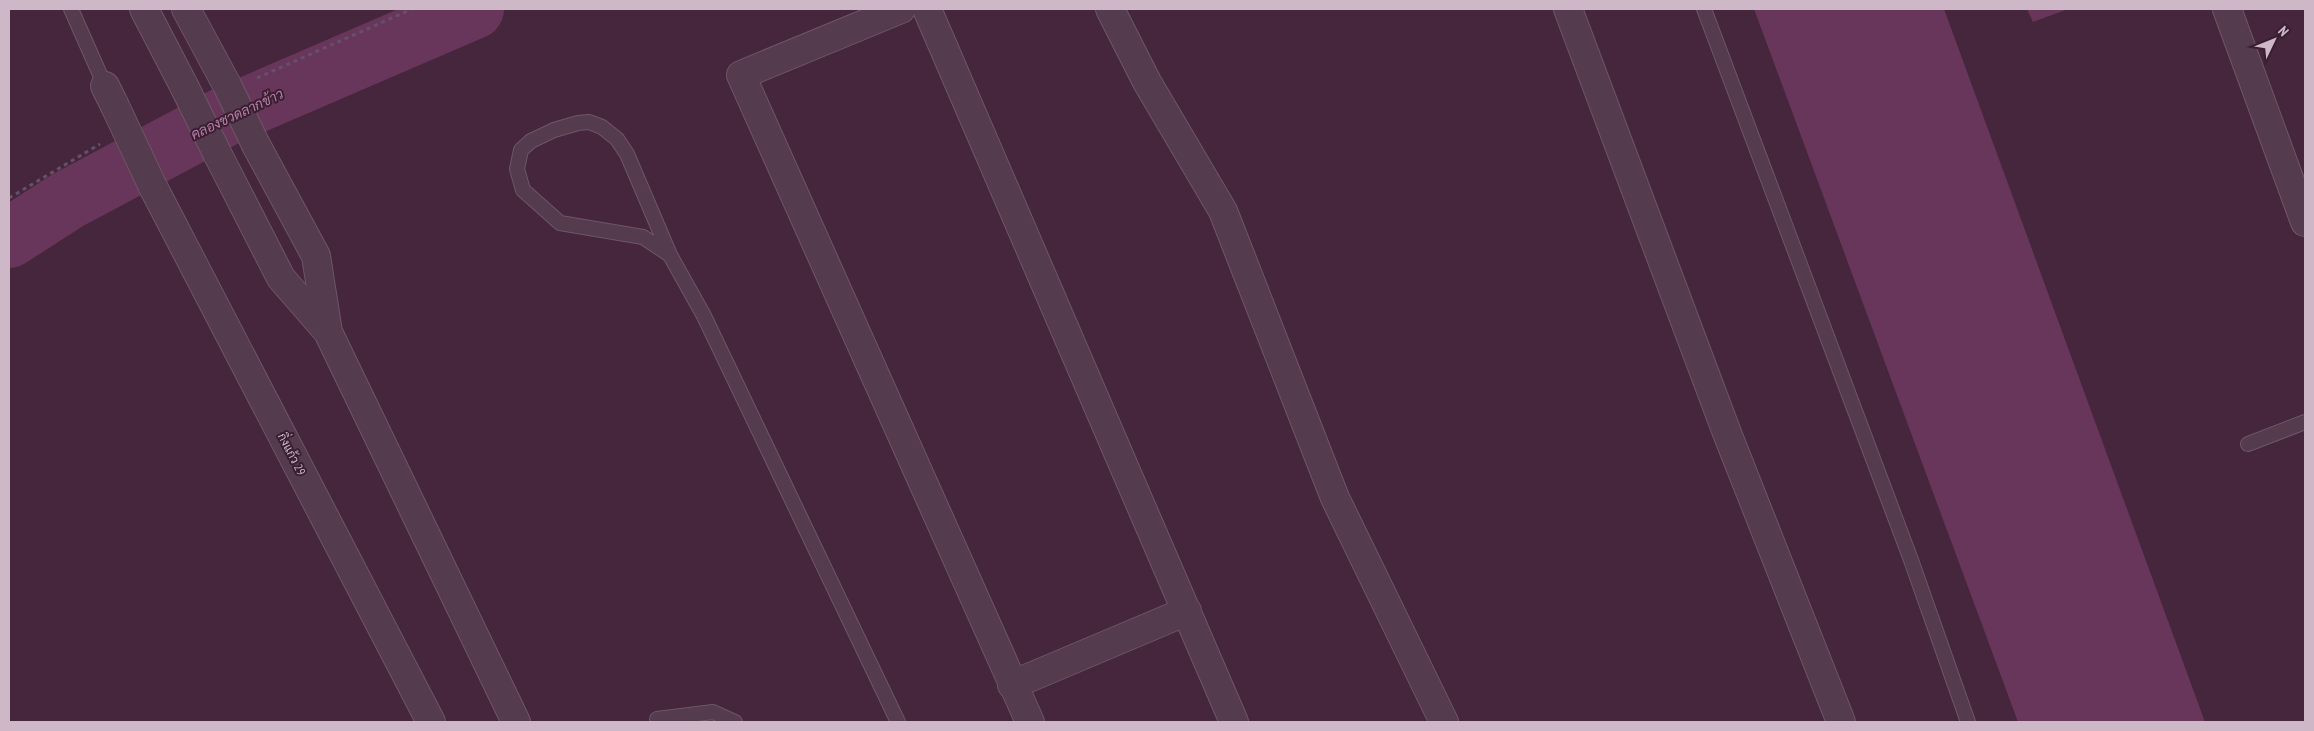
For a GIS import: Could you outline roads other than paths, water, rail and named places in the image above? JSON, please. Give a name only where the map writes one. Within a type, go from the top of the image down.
[{"type":"street","points":[[144,9],[281,278],[328,332],[516,722]]},
{"type":"street","points":[[186,9],[316,256],[328,332]]},
{"type":"street","points":[[900,9],[741,75],[1030,722]]},
{"type":"street","points":[[928,9],[1234,722]]},
{"type":"street","points":[[1110,9],[1147,82],[1223,211],[1335,498],[1444,722]]},
{"type":"street","points":[[1568,9],[1727,433],[1841,722]]},
{"type":"street","points":[[2227,9],[2305,222]]},
{"type":"street","name":"กิ่งแก้ว 29","points":[[109,95],[152,185],[431,722]]},
{"type":"street","points":[[1012,685],[1187,611]]},
{"type":"lane","points":[[71,9],[109,95]]},
{"type":"lane","points":[[1704,9],[1911,560],[1968,722]]},
{"type":"lane","points":[[670,255],[643,237],[560,223],[523,190],[517,169],[522,150],[532,141],[554,130],[589,122],[602,126],[617,139],[628,154],[670,255],[704,316],[898,722]]},
{"type":"lane","points":[[2248,444],[2305,422]]},
{"type":"lane","points":[[657,719],[713,712],[736,722]]},
{"type":"waterway","name":"คลองชวดลากข้าว","points":[[9,238],[68,200],[226,116],[474,9]]}]
